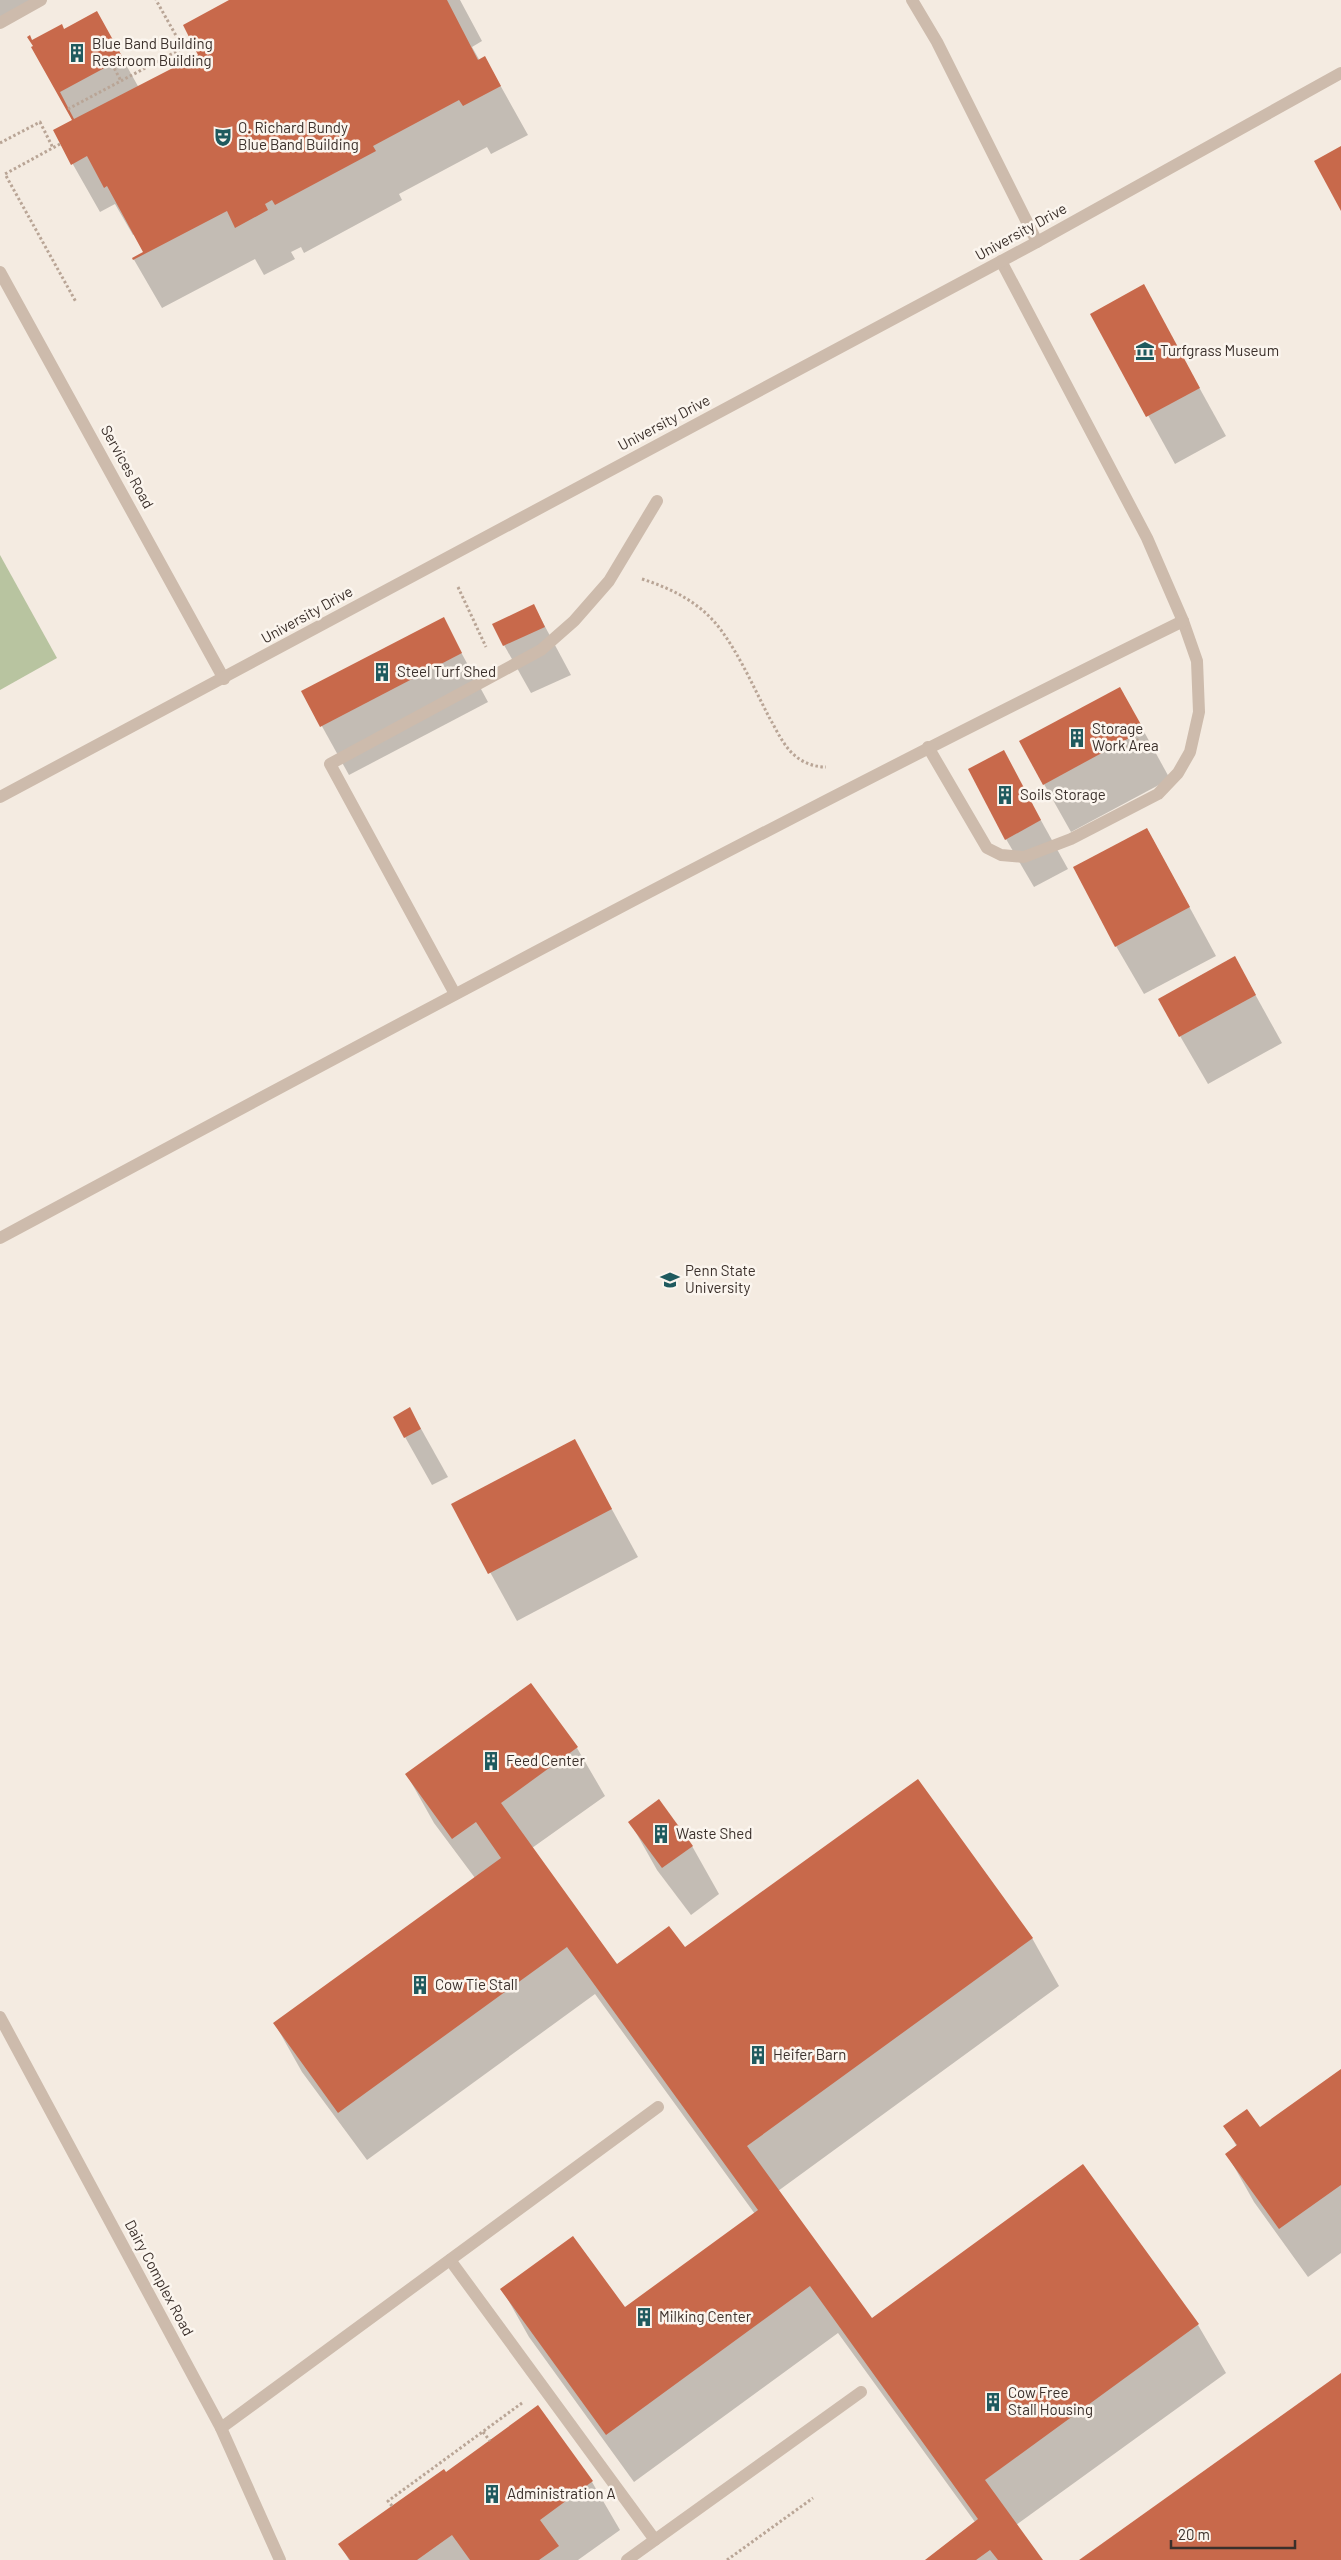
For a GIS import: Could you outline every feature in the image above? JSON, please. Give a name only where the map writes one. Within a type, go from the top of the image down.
[{"type":"street","points":[[0,23],[41,0]]},
{"type":"street","points":[[912,0],[937,42],[1037,242]]},
{"type":"street","name":"University Drive","points":[[0,797],[224,679],[1037,242],[1341,73]]},
{"type":"street","points":[[928,747],[987,848],[1001,855],[1024,857],[1071,839],[1158,794],[1178,773],[1190,752],[1199,712],[1197,661],[1183,621],[1147,538],[1001,261]]},
{"type":"street","name":"Services Road","points":[[0,272],[224,679]]},
{"type":"street","points":[[455,994],[330,764],[540,650],[574,621],[615,572],[657,501]]},
{"type":"street","points":[[0,1238],[455,994],[928,747],[1183,621]]},
{"type":"street","name":"Dairy Complex Road","points":[[0,2017],[221,2428],[280,2560]]},
{"type":"street","points":[[221,2428],[658,2107]]},
{"type":"street","points":[[450,2260],[542,2388],[656,2540]]},
{"type":"street","points":[[626,2560],[861,2392]]},
{"type":"path","points":[[68,109],[183,48],[156,0]]},
{"type":"path","points":[[112,64],[120,81]]},
{"type":"path","points":[[0,143],[40,122],[54,148]]},
{"type":"path","points":[[60,144],[5,174],[76,302]]},
{"type":"path","points":[[615,572],[663,586],[685,596],[706,614],[720,629],[782,741],[791,752],[811,765],[833,767]]},
{"type":"path","points":[[458,587],[480,629],[496,674]]},
{"type":"path","points":[[1125,748],[1138,741],[1134,735]]},
{"type":"path","points":[[392,2506],[388,2501],[542,2388]]},
{"type":"path","points":[[483,2432],[490,2441]]},
{"type":"path","points":[[727,2560],[813,2498]]},
{"type":"green space","points":[[0,555],[57,658],[0,690]]},
{"type":"building","name":"O. Richard Bundy Blue Band Building","points":[[229,0],[447,0],[478,60],[485,56],[501,86],[463,106],[459,100],[373,146],[376,151],[275,205],[272,200],[265,204],[268,210],[235,228],[227,211],[133,260],[132,258],[143,252],[107,186],[104,188],[87,156],[71,165],[53,130],[72,120],[27,37],[30,35],[32,40],[62,24],[64,29],[97,11],[123,58],[60,92],[74,119],[198,55],[183,25]]},
{"type":"building","points":[[1341,146],[1341,211],[1314,161]]},
{"type":"building","name":"Turfgrass Museum","points":[[1144,284],[1200,388],[1146,417],[1090,314]]},
{"type":"building","points":[[534,604],[545,627],[503,646],[492,624]]},
{"type":"building","name":"Steel Turf Shed","points":[[444,617],[462,653],[320,727],[301,691]]},
{"type":"building","name":"Storage Work Area","points":[[1120,687],[1144,730],[1043,785],[1019,741]]},
{"type":"building","name":"Soils Storage","points":[[1004,750],[1041,820],[1005,840],[968,769]]},
{"type":"building","points":[[1147,828],[1190,907],[1115,947],[1073,867]]},
{"type":"building","points":[[1235,956],[1256,995],[1179,1037],[1158,999]]},
{"type":"building","points":[[410,1407],[421,1429],[404,1438],[393,1417]]},
{"type":"building","points":[[575,1439],[612,1509],[488,1574],[451,1504]]},
{"type":"building","points":[[531,1683],[578,1747],[501,1803],[617,1964],[669,1926],[685,1947],[918,1779],[1033,1938],[747,2146],[872,2318],[1083,2164],[1199,2324],[985,2480],[1043,2560],[998,2560],[990,2550],[976,2560],[925,2560],[978,2519],[810,2286],[606,2435],[500,2289],[573,2236],[625,2307],[758,2210],[567,1947],[338,2113],[273,2023],[501,1858],[476,1822],[452,1839],[405,1774]]},
{"type":"building","name":"Waste Shed","points":[[659,1799],[693,1846],[662,1868],[628,1822]]},
{"type":"building","points":[[1341,2069],[1341,2185],[1279,2229],[1225,2154],[1237,2145],[1223,2126],[1247,2109],[1260,2127]]},
{"type":"building","points":[[1341,2373],[1341,2560],[1079,2560]]},
{"type":"building","name":"Administration A","points":[[538,2405],[593,2481],[540,2520],[559,2546],[539,2560],[470,2560],[452,2535],[417,2560],[350,2560],[338,2544],[444,2469],[446,2472]]},
{"type":"place","name":"Blue Band Building Restroom Building","points":[[77,53]]},
{"type":"place","name":"O. Richard Bundy Blue Band Building","points":[[223,137]]},
{"type":"place","name":"Turfgrass Museum","points":[[1145,351]]},
{"type":"place","name":"Steel Turf Shed","points":[[382,672]]},
{"type":"place","name":"Storage Work Area","points":[[1077,738]]},
{"type":"place","name":"Soils Storage","points":[[1005,795]]},
{"type":"place","name":"Penn State University","points":[[670,1280]]},
{"type":"place","name":"Feed Center","points":[[491,1761]]},
{"type":"place","name":"Waste Shed","points":[[661,1834]]},
{"type":"place","name":"Cow Tie Stall","points":[[420,1985]]},
{"type":"place","name":"Heifer Barn","points":[[758,2055]]},
{"type":"place","name":"Milking Center","points":[[644,2317]]},
{"type":"place","name":"Cow Free Stall Housing","points":[[993,2402]]},
{"type":"place","name":"Administration A","points":[[492,2494]]}]
